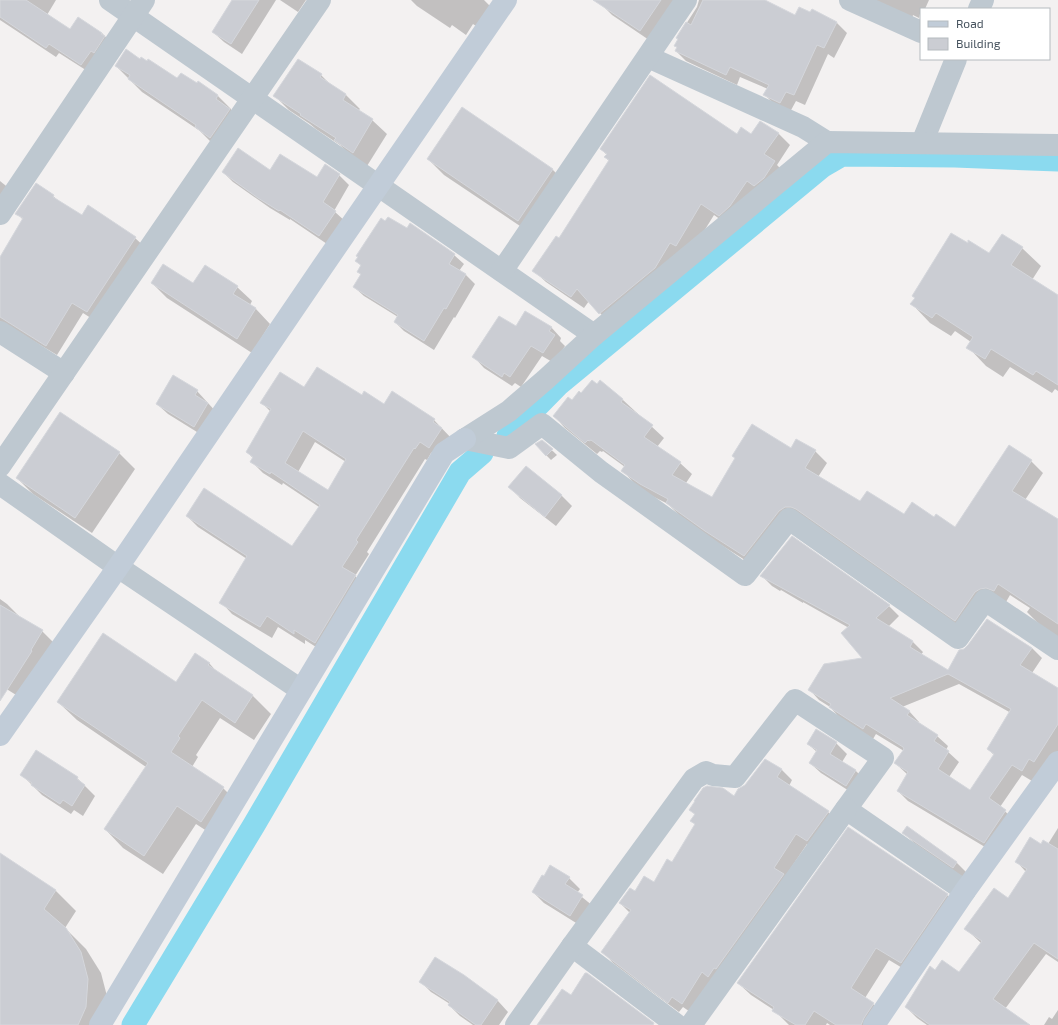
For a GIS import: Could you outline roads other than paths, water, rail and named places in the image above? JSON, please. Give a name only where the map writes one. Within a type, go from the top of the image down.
[{"type":"street","points":[[110,0],[138,8],[252,98],[594,335]]},
{"type":"street","points":[[0,466],[320,0]]},
{"type":"street","points":[[2,727],[118,567],[322,266],[379,186],[506,0]]},
{"type":"street","points":[[502,271],[686,0]]},
{"type":"street","points":[[850,0],[920,32]]},
{"type":"street","points":[[0,214],[138,8]]},
{"type":"street","points":[[648,57],[803,127],[827,142],[1058,146]]},
{"type":"street","points":[[922,143],[956,60]]},
{"type":"street","points":[[100,1025],[444,453],[509,411],[594,335],[827,142]]},
{"type":"street","points":[[0,332],[64,373]]},
{"type":"street","points":[[465,439],[509,448],[542,424],[601,472],[745,575],[789,519],[958,638],[985,600],[1058,649]]},
{"type":"street","points":[[0,484],[118,567],[302,690]]},
{"type":"street","points":[[516,1025],[694,779],[706,772],[713,775],[735,777],[795,700],[883,758],[691,1025]]},
{"type":"street","points":[[874,1025],[965,891],[1056,770]]},
{"type":"street","points":[[846,809],[965,891]]},
{"type":"street","points":[[572,946],[677,1025]]},
{"type":"waterway","points":[[508,436],[558,385],[823,166],[842,155],[955,156],[1058,160]]},
{"type":"waterway","points":[[133,1025],[254,825],[460,472],[482,453]]}]
